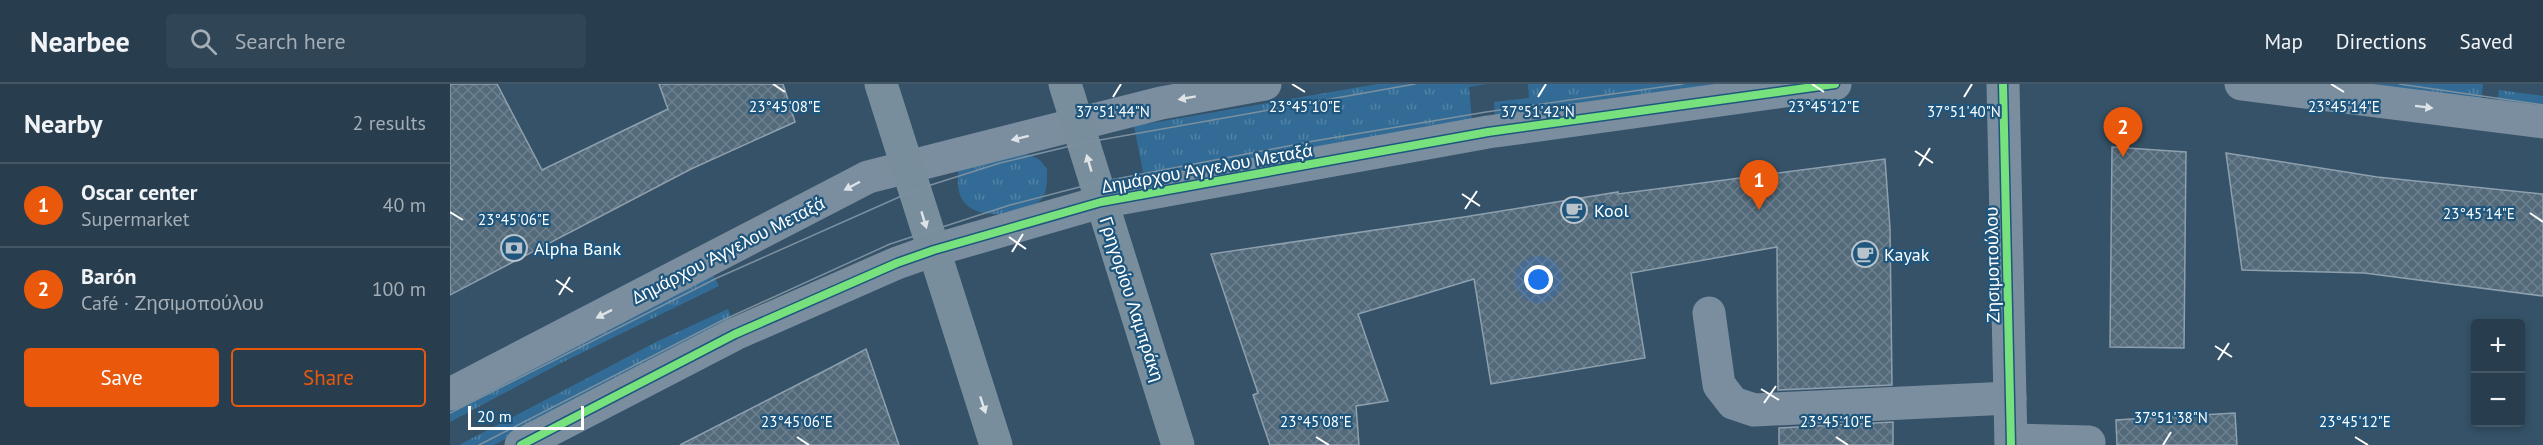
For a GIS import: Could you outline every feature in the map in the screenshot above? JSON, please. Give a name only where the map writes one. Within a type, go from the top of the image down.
[{"type":"main road","points":[[881,84],[996,445]]},
{"type":"main road","name":"Γρηγορίου Λαμπράκη","points":[[1065,84],[1178,445]]},
{"type":"street","name":"Δημάρχου Άγγελου Μεταξά","points":[[450,394],[868,177],[1161,103],[1265,84]]},
{"type":"street","name":"Δημάρχου Άγγελου Μεταξά","points":[[521,445],[735,334],[934,250],[1101,202],[1488,132],[1835,84]]},
{"type":"street","name":"Ζησιμοπούλου","points":[[2003,84],[2011,442]]},
{"type":"street","points":[[2241,84],[2543,122]]},
{"type":"street","points":[[1709,313],[1719,385],[1733,404],[1754,410],[2010,398]]},
{"type":"street","points":[[2011,442],[2089,441]]},
{"type":"green space","points":[[1377,84],[1487,84],[1469,87],[1472,121],[1145,182],[1134,126]]},
{"type":"green space","points":[[1528,84],[1744,84],[1495,117],[1494,102],[1529,98]]},
{"type":"green space","points":[[2353,84],[2483,84],[2481,103]]},
{"type":"green space","points":[[2499,90],[2543,96],[2543,110],[2497,104]]},
{"type":"green space","points":[[1023,152],[1040,160],[1047,169],[1046,190],[1040,201],[1022,210],[999,214],[988,214],[968,206],[959,192],[958,171]]},
{"type":"green space","points":[[713,275],[719,286],[561,363],[450,422],[450,406]]},
{"type":"green space","points":[[728,309],[733,323],[494,445],[459,445],[660,340]]},
{"type":"building","points":[[450,84],[497,84],[542,170],[668,109],[659,84],[783,84],[795,122],[691,169],[450,295]]},
{"type":"building","points":[[2112,147],[2186,152],[2184,348],[2110,347]]},
{"type":"building","points":[[2226,153],[2377,177],[2543,194],[2543,296],[2364,273],[2242,270]]},
{"type":"building","points":[[1885,159],[1890,228],[1892,385],[1778,390],[1777,247],[1631,273],[1645,358],[1491,384],[1474,279],[1358,314],[1388,401],[1356,406],[1359,445],[1270,445],[1253,395],[1258,393],[1211,254],[1618,192],[1618,194]]},
{"type":"building","points":[[866,349],[899,445],[680,445],[832,367]]},
{"type":"building","points":[[2235,413],[2237,445],[2117,445],[2116,420]]},
{"type":"building","points":[[1893,422],[1893,445],[1779,445],[1779,428]]},
{"type":"tram line","points":[[450,413],[717,278],[915,190],[1000,163],[1083,143],[1415,84]]},
{"type":"tram line","points":[[479,445],[721,321],[890,244],[1010,205],[1095,183],[1314,141],[1486,112],[1683,84]]},
{"type":"tram line","points":[[2399,84],[2543,105]]},
{"type":"cycle path","points":[[521,445],[735,334],[897,263],[934,250],[1101,202],[1488,132],[1835,84]]},
{"type":"cycle path","points":[[2003,84],[2011,445]]},
{"type":"place","name":"Barón","points":[[2123,157]]},
{"type":"place","name":"Kool","points":[[1574,210]]},
{"type":"place","name":"Oscar center","points":[[1759,210]]},
{"type":"place","name":"Alpha Bank","points":[[514,248]]},
{"type":"place","name":"Kayak","points":[[1865,254]]}]
